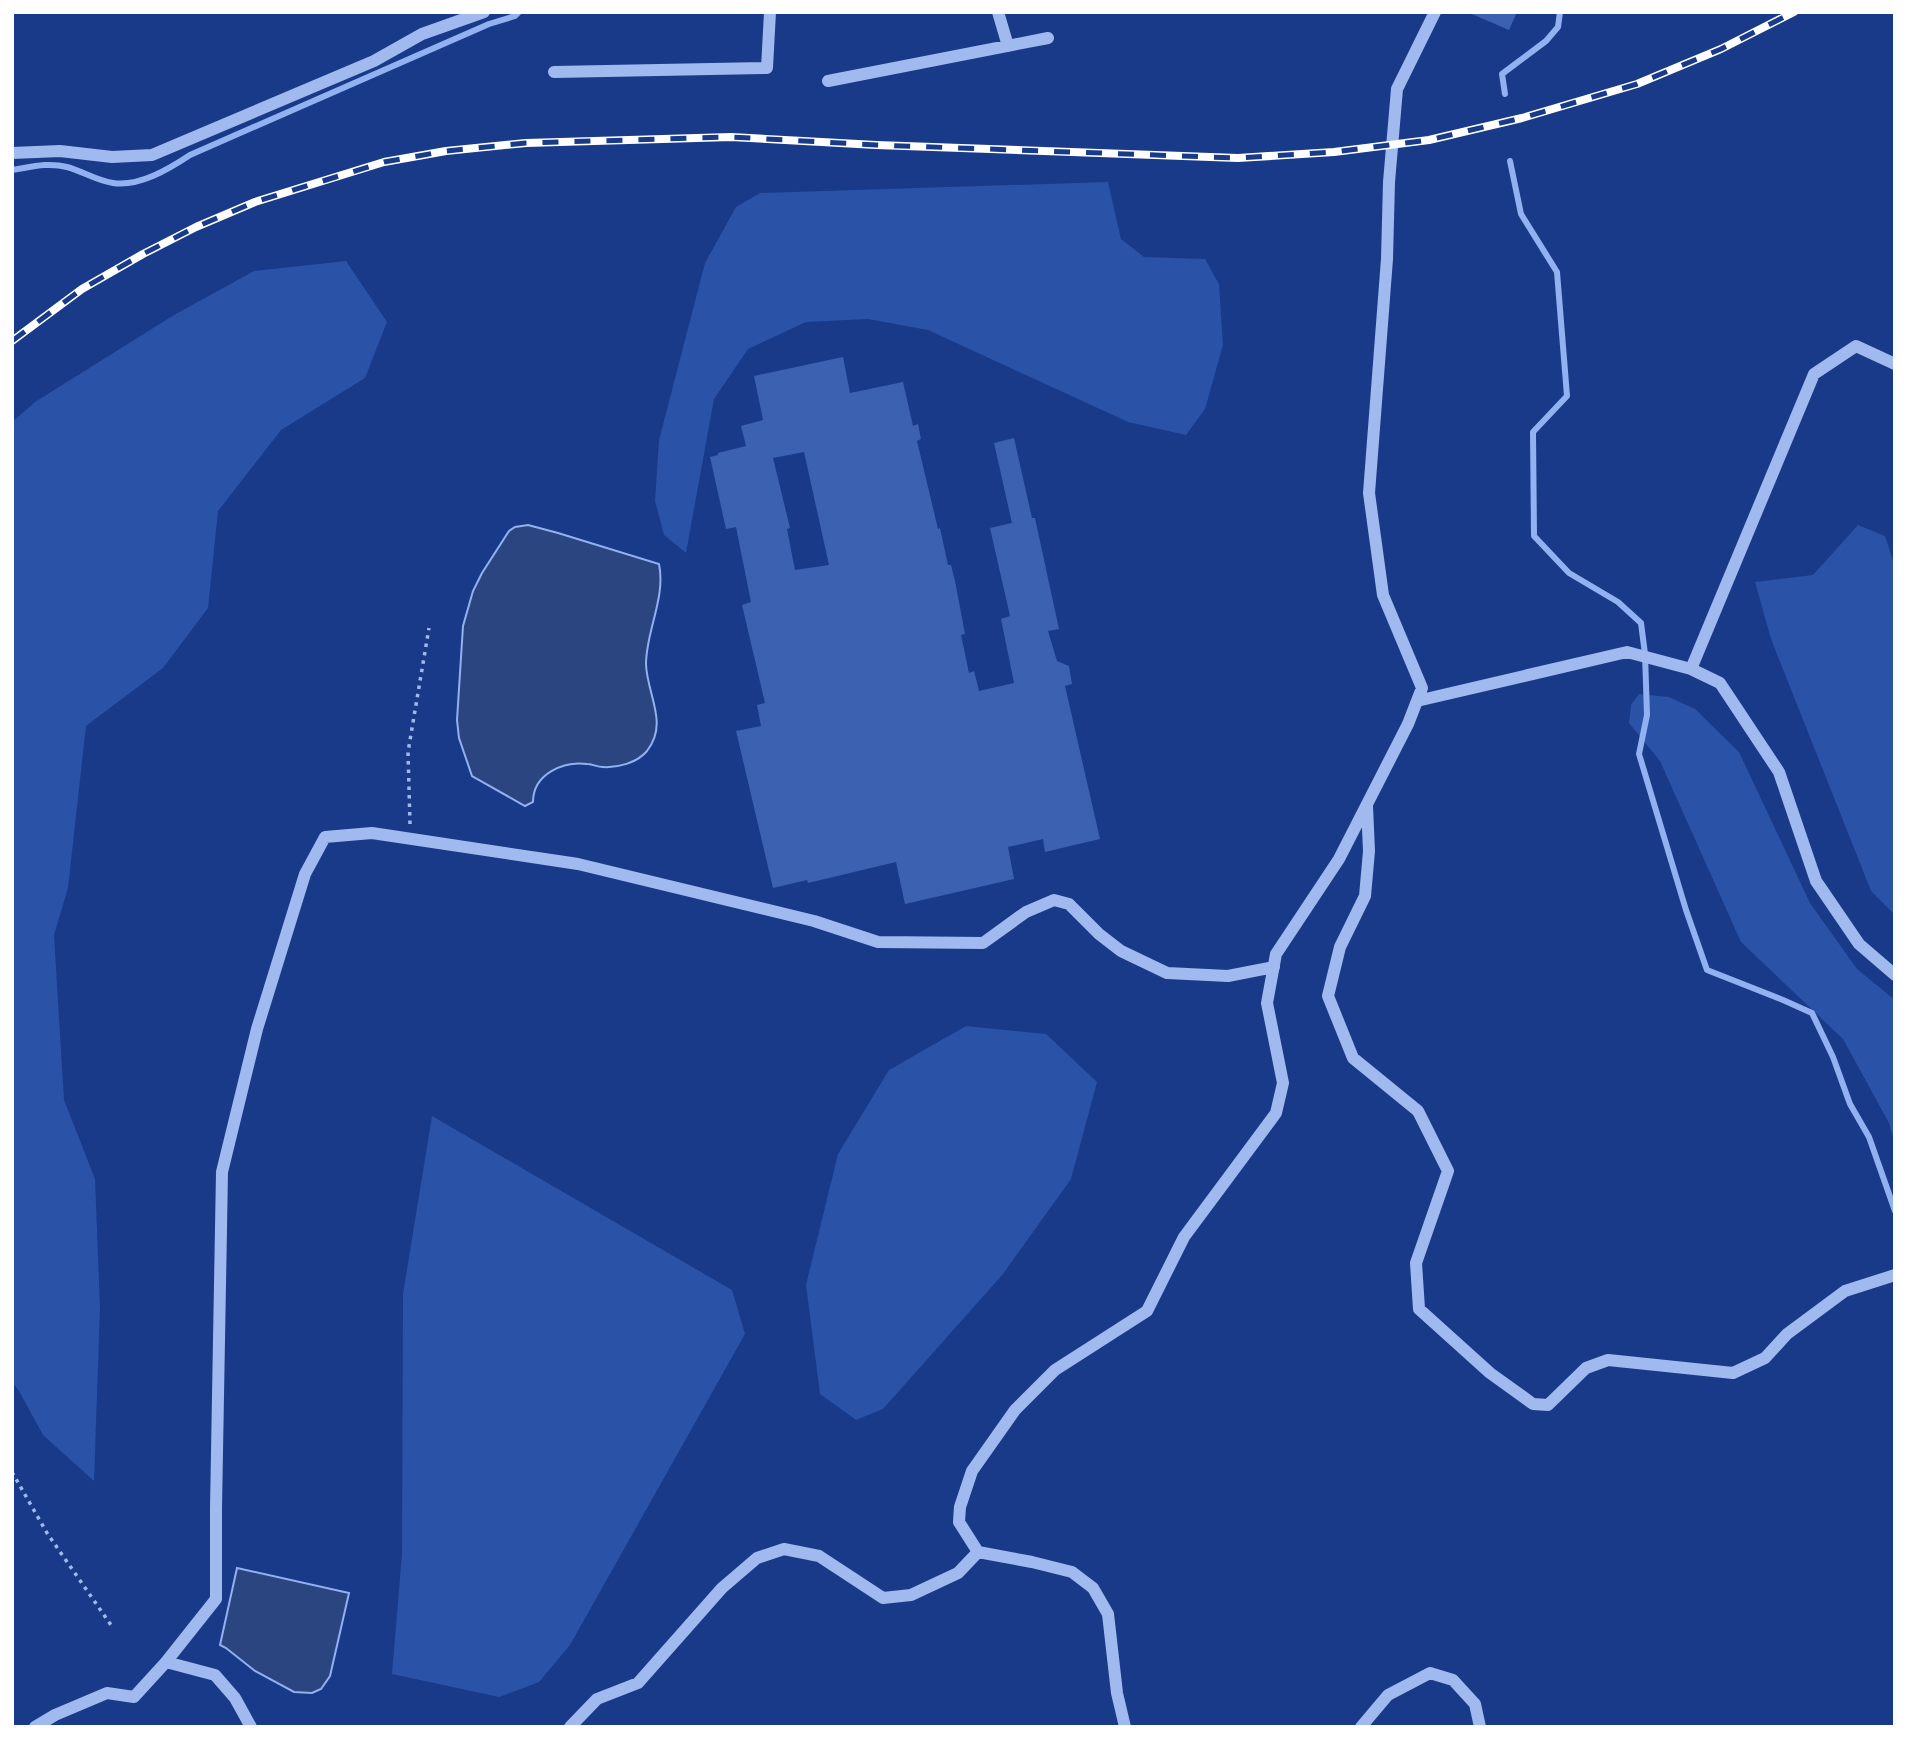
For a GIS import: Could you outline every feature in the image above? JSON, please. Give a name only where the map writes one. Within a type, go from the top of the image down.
[{"type":"street","points":[[12,153],[60,151],[113,157],[152,155],[374,61],[422,34],[484,12]]},
{"type":"street","points":[[554,72],[767,68],[770,12]]},
{"type":"street","points":[[998,12],[1008,46]]},
{"type":"street","points":[[1125,1727],[1117,1693],[1108,1614],[1093,1588],[1072,1572],[978,1552],[959,1522],[960,1507],[972,1471],[1014,1410],[1055,1370],[1147,1311],[1184,1237],[1276,1113],[1283,1083],[1267,1003],[1276,954],[1339,859],[1408,724],[1422,688],[1383,595],[1369,493],[1397,89],[1435,12]]},
{"type":"street","points":[[828,81],[1048,38]]},
{"type":"street","points":[[1691,669],[1814,374],[1856,346],[1895,365]]},
{"type":"street","points":[[1417,701],[1627,652],[1691,669],[1720,683],[1779,772],[1816,881],[1859,944],[1895,975]]},
{"type":"street","points":[[1367,804],[1370,851],[1365,896],[1340,947],[1328,996],[1353,1058],[1418,1111],[1448,1171],[1416,1263],[1419,1309],[1490,1373],[1533,1404],[1548,1405],[1586,1368],[1608,1360],[1733,1373],[1765,1358],[1787,1334],[1846,1291],[1895,1275]]},
{"type":"street","points":[[35,1727],[55,1714],[107,1693],[134,1697],[216,1599],[222,1172],[257,1029],[305,874],[325,837],[372,833],[578,864],[814,921],[878,942],[983,943],[1026,912],[1054,900],[1069,904],[1098,934],[1121,951],[1167,973],[1227,976],[1274,967]]},
{"type":"street","points":[[570,1727],[597,1699],[638,1683],[722,1588],[757,1558],[785,1549],[819,1556],[883,1598],[911,1595],[958,1573],[978,1552]]},
{"type":"street","points":[[166,1662],[215,1675],[235,1698],[251,1727]]},
{"type":"street","points":[[1360,1727],[1388,1695],[1430,1673],[1453,1680],[1475,1704],[1480,1727]]},
{"type":"path","points":[[411,839],[408,752],[429,628]]},
{"type":"path","points":[[12,1472],[47,1533],[113,1628]]},
{"type":"shaded area","points":[[1108,182],[1121,239],[1144,257],[1205,259],[1219,284],[1223,345],[1205,409],[1186,435],[1128,422],[928,330],[868,319],[806,322],[748,349],[714,399],[686,553],[664,535],[655,501],[659,440],[705,263],[736,207],[760,193]]},
{"type":"shaded area","points":[[346,261],[387,322],[365,378],[281,430],[218,511],[208,608],[163,668],[86,726],[68,888],[54,935],[64,1100],[95,1179],[100,1308],[94,1481],[43,1435],[12,1382],[12,422],[35,402],[174,315],[254,271]]},
{"type":"shaded area","points":[[528,525],[659,564],[660,589],[646,664],[657,719],[653,740],[647,751],[638,759],[620,766],[578,764],[559,767],[544,777],[534,792],[533,802],[525,806],[472,776],[459,738],[457,720],[463,626],[473,591],[509,531]]},
{"type":"shaded area","points":[[1858,525],[1885,536],[1895,567],[1895,915],[1871,891],[1771,639],[1755,582],[1813,575]]},
{"type":"shaded area","points":[[1639,694],[1669,697],[1695,709],[1739,752],[1810,903],[1857,969],[1895,1000],[1895,1144],[1889,1123],[1843,1039],[1741,942],[1660,761],[1629,723],[1631,705]]},
{"type":"shaded area","points":[[966,1026],[1046,1034],[1097,1082],[1071,1179],[1003,1274],[883,1409],[856,1420],[820,1394],[806,1285],[838,1154],[889,1070]]},
{"type":"shaded area","points":[[432,1116],[732,1290],[745,1334],[570,1645],[539,1682],[499,1697],[392,1674],[402,1554],[403,1294]]},
{"type":"shaded area","points":[[237,1568],[349,1593],[330,1676],[321,1689],[312,1693],[294,1692],[255,1671],[220,1645]]},
{"type":"building","points":[[1467,12],[1517,12],[1509,30]]},
{"type":"building","points":[[843,357],[850,393],[903,382],[913,426],[918,424],[921,439],[917,441],[938,529],[940,528],[948,565],[951,565],[955,581],[965,634],[961,635],[969,673],[974,671],[979,691],[1014,683],[1001,619],[1010,616],[990,528],[1012,523],[994,443],[1014,438],[1059,629],[1048,631],[1057,661],[1069,666],[1072,684],[1065,686],[1100,839],[1045,852],[1043,839],[1008,847],[1014,879],[905,904],[896,862],[808,883],[807,880],[773,888],[736,731],[761,726],[757,705],[765,703],[742,605],[751,602],[736,527],[726,529],[710,457],[746,446],[741,426],[763,420],[754,376]],"holes":[[[804,452],[829,565],[795,570],[787,529],[790,528],[773,458]]]},
{"type":"waterway","points":[[12,170],[53,165],[67,167],[113,183],[143,180],[190,155],[519,12]]},
{"type":"waterway","points":[[1505,94],[1502,74],[1546,41],[1558,27],[1560,12]]},
{"type":"waterway","points":[[1510,161],[1521,214],[1557,272],[1567,396],[1533,432],[1534,536],[1569,573],[1618,602],[1641,623],[1647,715],[1639,754],[1707,970],[1812,1013],[1833,1057],[1850,1104],[1869,1137],[1895,1211]]},
{"type":"railway","points":[[12,341],[82,289],[196,227],[255,202],[384,162],[446,151],[526,143],[731,137],[1238,158],[1334,152],[1429,140],[1522,118],[1637,84],[1721,49],[1794,12]]}]
